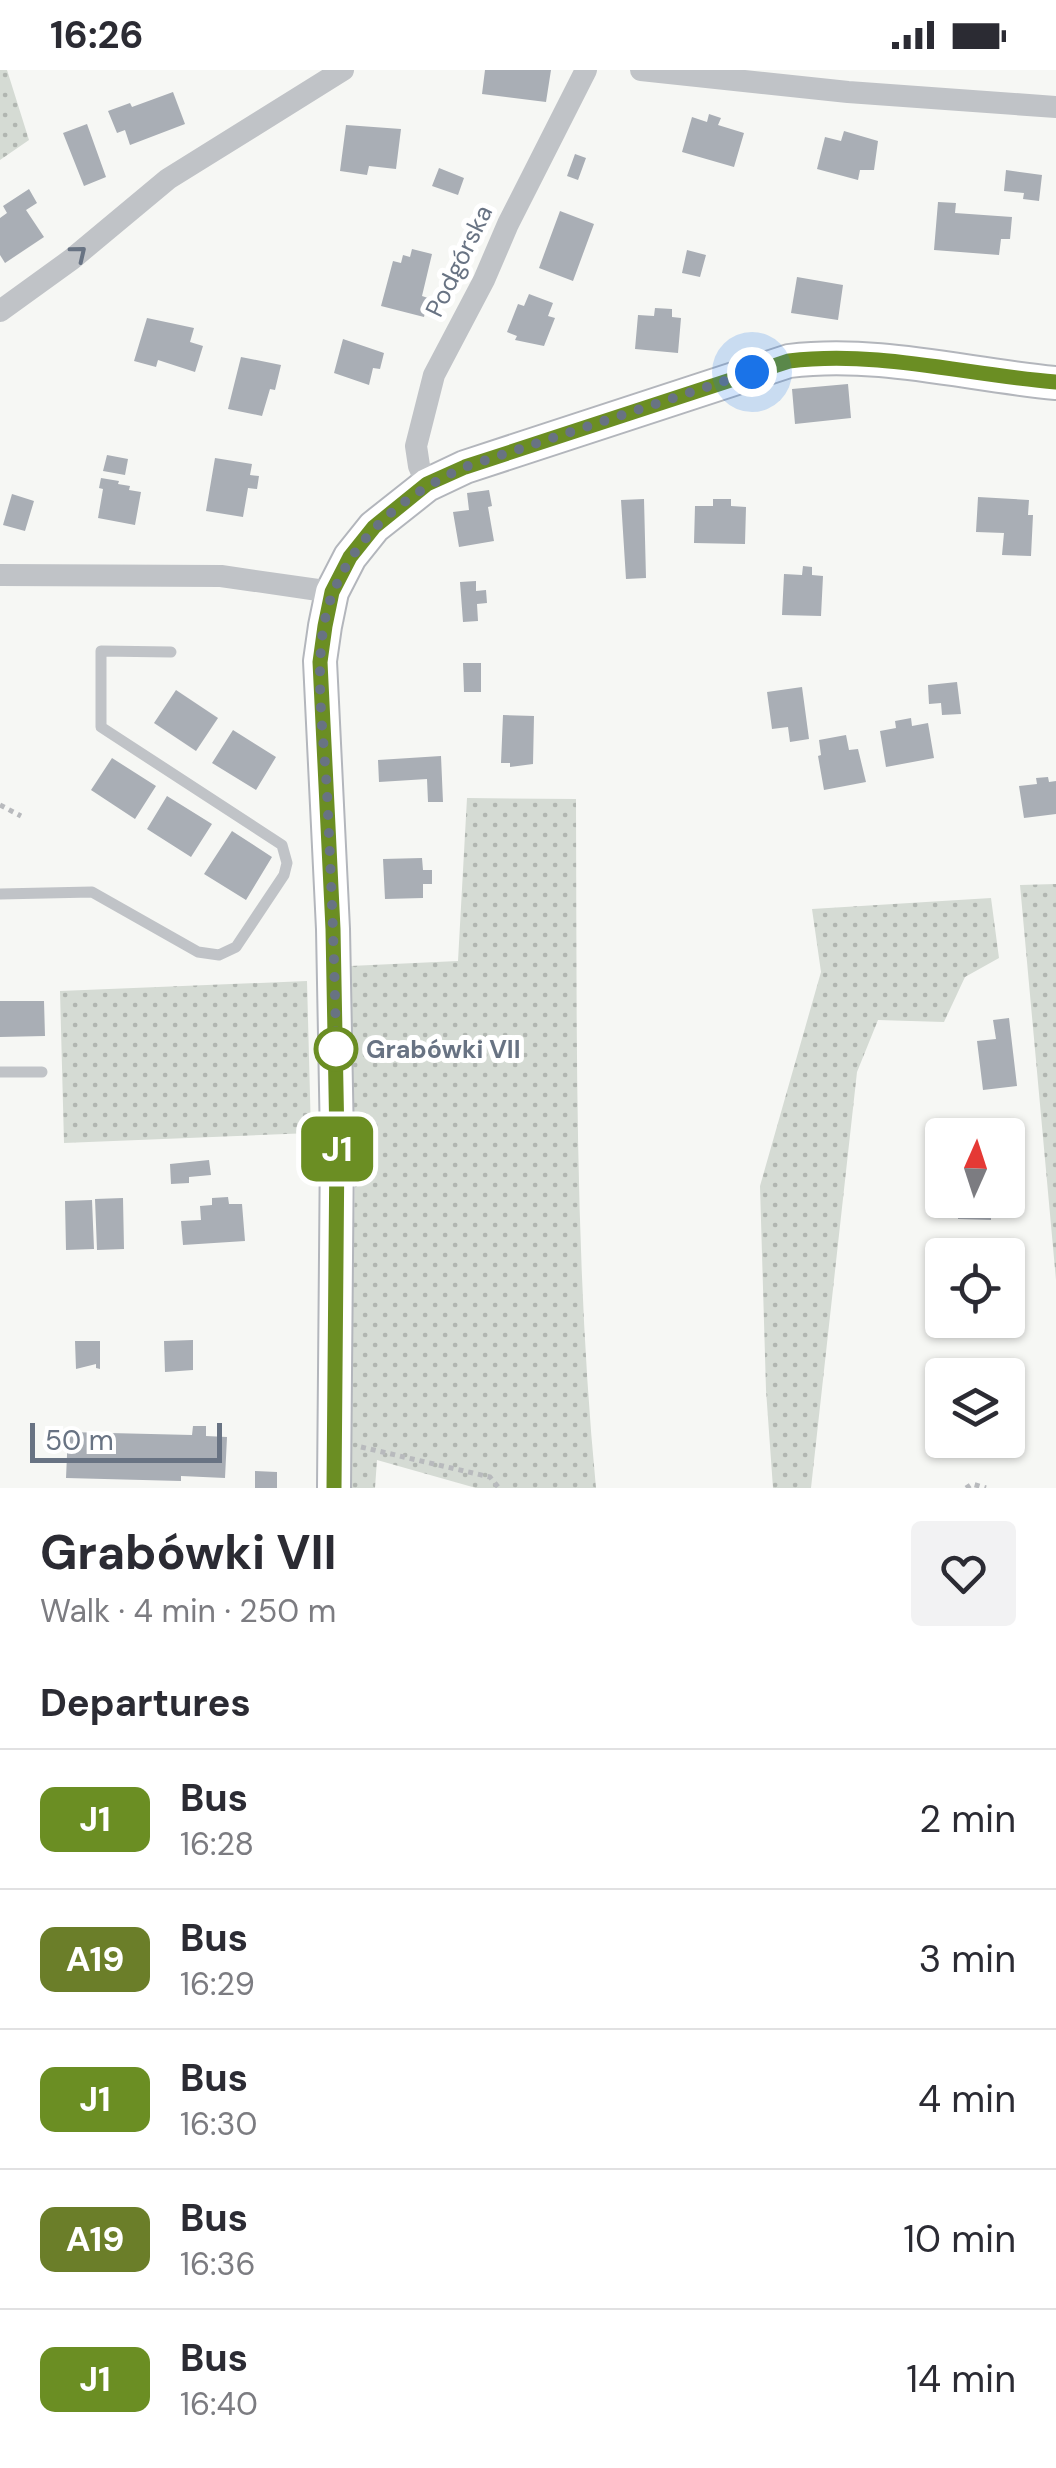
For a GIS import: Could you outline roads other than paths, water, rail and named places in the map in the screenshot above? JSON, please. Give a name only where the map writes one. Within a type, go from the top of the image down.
[{"type":"street","points":[[0,311],[72,259],[168,178],[342,70]]},
{"type":"street","name":"Podgórska","points":[[427,484],[416,446],[434,374],[586,70]]},
{"type":"street","points":[[640,70],[848,92],[1056,107]]},
{"type":"street","points":[[334,1488],[336,1012],[320,662],[332,592],[350,557],[374,527],[427,484],[465,467],[789,361],[827,356],[870,357],[999,378],[1056,382]]},
{"type":"street","points":[[0,574],[221,576],[332,592]]},
{"type":"lane","points":[[0,894],[92,892],[198,952],[219,954],[236,947],[284,875],[287,864],[282,845],[101,727],[101,651],[171,652]]},
{"type":"lane","points":[[0,1072],[42,1072]]},
{"type":"place","name":"Grabówki VII","points":[[336,1049]]}]
